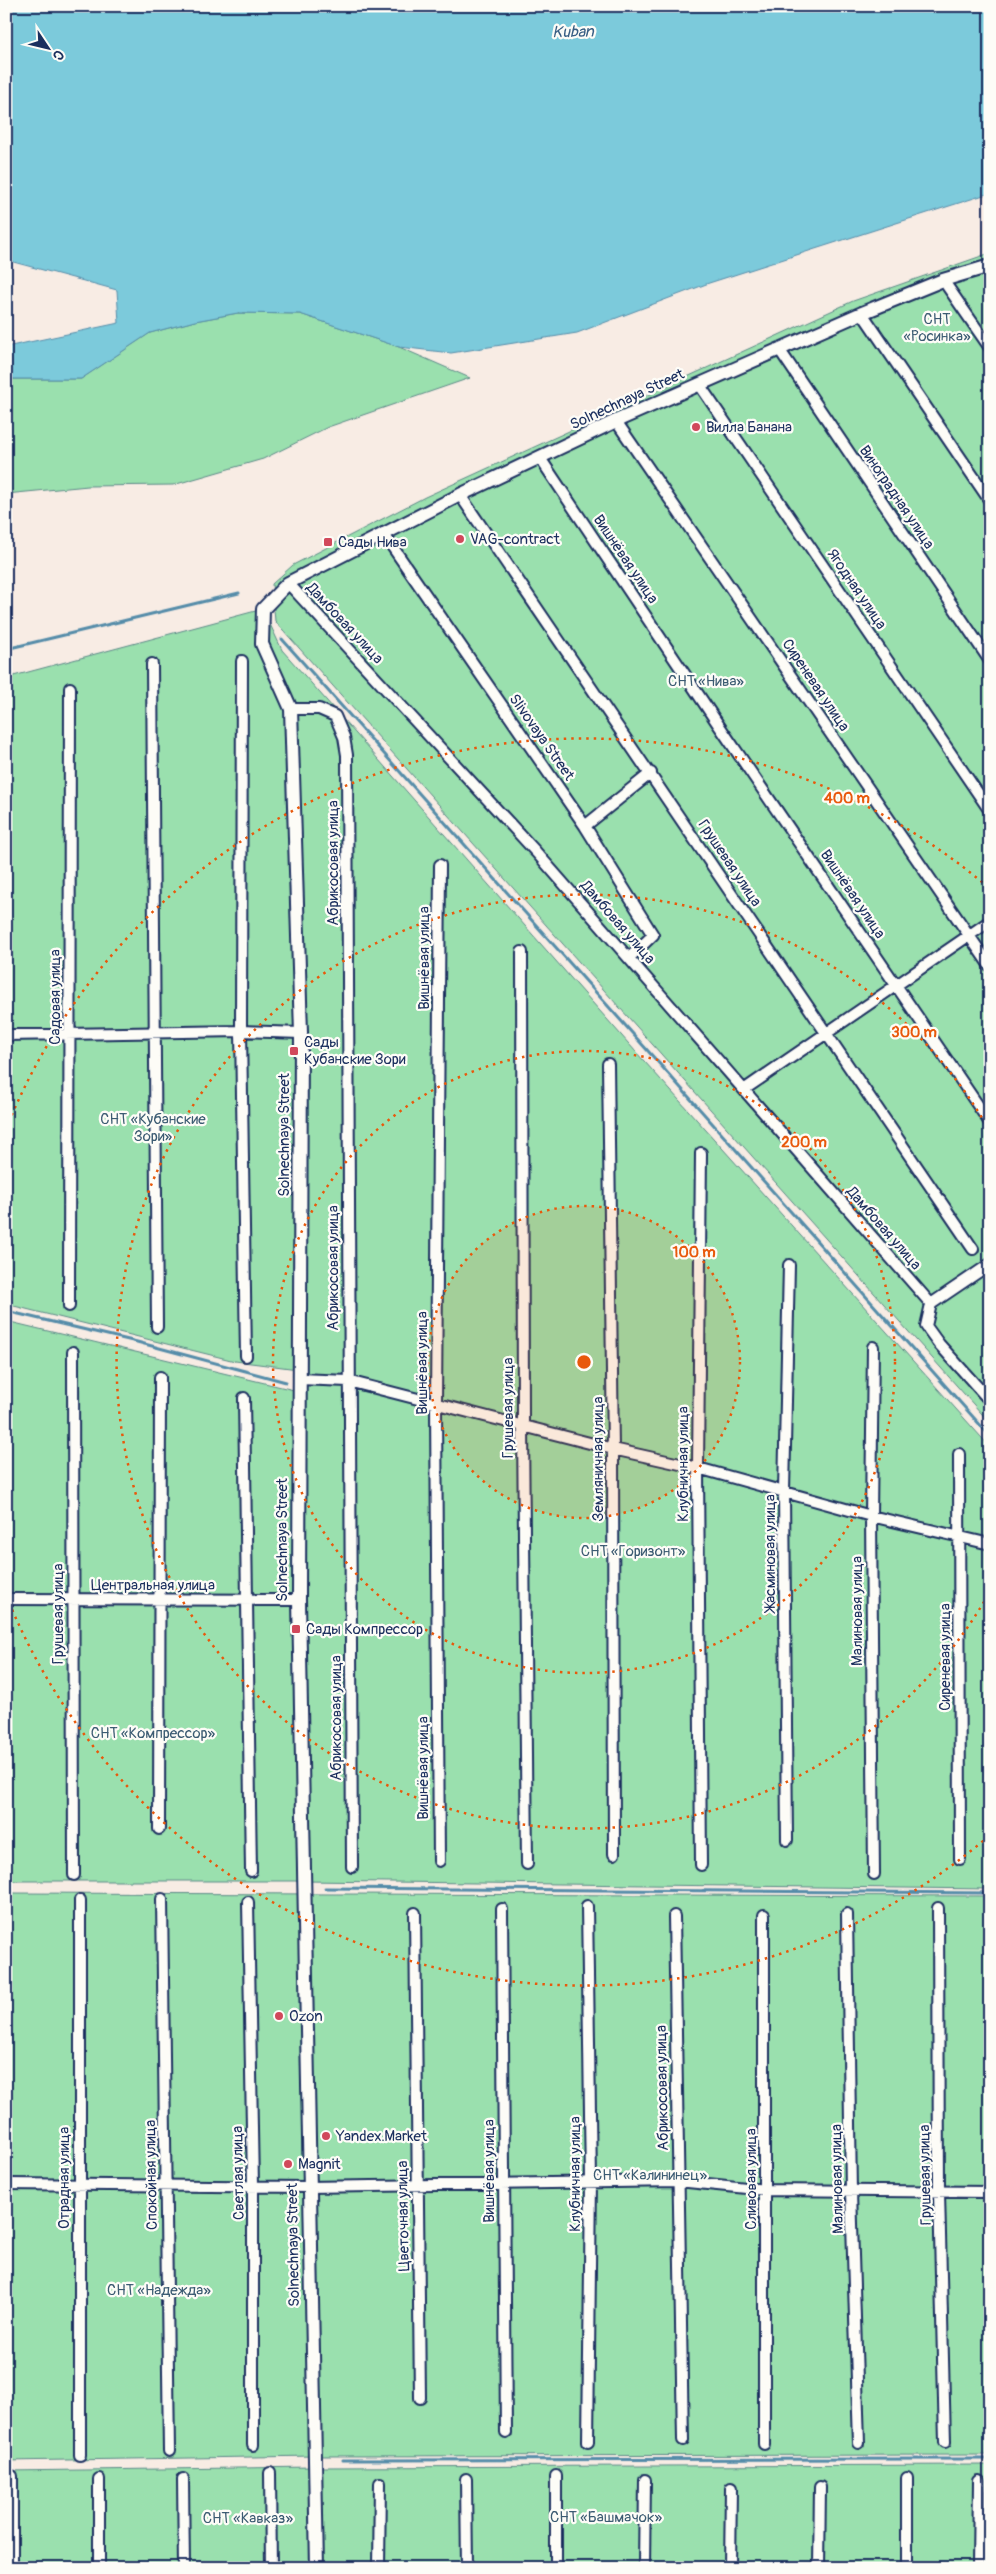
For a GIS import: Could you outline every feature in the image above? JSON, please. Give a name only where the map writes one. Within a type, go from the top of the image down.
[{"type":"street","name":"Solnechnaya Street","points":[[317,2568],[308,2187],[299,1600],[298,1379],[301,1033],[291,708],[262,644],[264,609],[288,583],[383,533],[616,421],[862,313],[944,280],[990,266]]},
{"type":"street","points":[[944,280],[990,348]]},
{"type":"street","points":[[862,313],[990,501]]},
{"type":"street","name":"Виноградная улица","points":[[779,349],[990,661]]},
{"type":"street","name":"Ягодная улица","points":[[699,384],[990,811]]},
{"type":"street","name":"Сиреневая улица","points":[[616,421],[990,966]]},
{"type":"street","name":"Вишнёвая улица","points":[[540,458],[720,727],[990,1123]]},
{"type":"street","name":"Грушевая улица","points":[[460,495],[651,773],[973,1249]]},
{"type":"street","name":"Slivovaya Street","points":[[383,533],[585,826],[653,936],[629,958]]},
{"type":"street","name":"Дамбовая улица","points":[[288,583],[536,852],[745,1088],[916,1289],[931,1304]]},
{"type":"street","points":[[242,661],[241,1031],[246,1356]]},
{"type":"street","points":[[152,664],[156,1327]]},
{"type":"street","name":"Садовая улица","points":[[69,1306],[70,688]]},
{"type":"street","name":"Абрикосовая улица","points":[[291,708],[319,709],[335,716],[344,737],[347,755],[348,1381],[352,1867]]},
{"type":"street","points":[[585,826],[651,773]]},
{"type":"street","name":"Вишнёвая улица","points":[[439,1861],[436,1405],[440,866]]},
{"type":"street","points":[[745,1088],[990,921]]},
{"type":"street","name":"Грушевая улица","points":[[522,952],[523,1426],[527,1864]]},
{"type":"street","points":[[6,1035],[241,1031],[301,1033]]},
{"type":"street","name":"Земляничная улица","points":[[608,1064],[613,1449],[614,1854]]},
{"type":"street","name":"Клубничная улица","points":[[701,1153],[698,1468],[701,1865]]},
{"type":"street","name":"Жасминовая улица","points":[[786,1840],[784,1491],[789,1265]]},
{"type":"street","points":[[987,1267],[931,1304],[926,1326],[990,1401]]},
{"type":"street","name":"Малиновая улица","points":[[873,1347],[871,1516],[874,1874]]},
{"type":"street","name":"Грушевая улица","points":[[73,1352],[74,1876]]},
{"type":"street","points":[[159,1829],[160,1377]]},
{"type":"street","points":[[298,1379],[348,1381],[613,1449],[698,1468],[871,1516],[990,1544]]},
{"type":"street","points":[[244,1398],[251,1871]]},
{"type":"street","name":"Сиреневая улица","points":[[959,1454],[960,1859]]},
{"type":"street","name":"Центральная улица","points":[[6,1599],[299,1600]]},
{"type":"street","name":"Спокойная улица","points":[[162,1899],[169,2452]]},
{"type":"street","name":"Отрадная улица","points":[[80,1900],[80,2455]]},
{"type":"street","name":"Светлая улица","points":[[248,1902],[253,2185],[254,2445]]},
{"type":"street","name":"Клубничная улица","points":[[587,1906],[591,2180],[588,2442]]},
{"type":"street","name":"Грушевая улица","points":[[938,1908],[939,2192],[946,2442]]},
{"type":"street","name":"Вишнёвая улица","points":[[502,1909],[506,2433]]},
{"type":"street","name":"Цветочная улица","points":[[415,1913],[420,2398]]},
{"type":"street","name":"Малиновая улица","points":[[847,1914],[859,2444]]},
{"type":"street","name":"Сливовая улица","points":[[764,1915],[766,2190],[764,2444]]},
{"type":"street","name":"Абрикосовая улица","points":[[674,1916],[683,2440]]},
{"type":"street","points":[[6,2184],[308,2187],[591,2180],[678,2181],[766,2190],[990,2192]]},
{"type":"street","points":[[270,2473],[271,2568]]},
{"type":"street","points":[[12,2476],[12,2568]]},
{"type":"street","points":[[556,2476],[556,2568]]},
{"type":"street","points":[[907,2478],[907,2568]]},
{"type":"street","points":[[99,2479],[99,2568]]},
{"type":"street","points":[[184,2479],[184,2568]]},
{"type":"street","points":[[466,2479],[467,2568]]},
{"type":"street","points":[[644,2480],[644,2568]]},
{"type":"street","points":[[978,2568],[979,2481]]},
{"type":"street","points":[[380,2483],[380,2568]]},
{"type":"street","points":[[818,2568],[820,2487]]},
{"type":"street","points":[[730,2568],[731,2488]]},
{"type":"green space","name":"СНТ «Нива»","points":[[990,253],[990,1423],[275,621],[272,584],[293,565],[425,497],[853,301]]},
{"type":"green space","points":[[238,313],[300,314],[399,347],[470,378],[328,427],[263,459],[173,485],[88,486],[6,494],[6,379],[81,379],[150,333],[195,321]]},
{"type":"green space","name":"СНТ «Горизонт»","points":[[263,609],[282,650],[636,1052],[990,1447],[990,1889],[304,1881],[6,1881],[6,1321],[298,1391],[298,1369],[235,1361],[6,1304],[6,678]]},
{"type":"green space","name":"СНТ «Калининец»","points":[[6,1893],[990,1896],[990,2455],[315,2456],[6,2461]]},
{"type":"green space","name":"СНТ «Башмачок»","points":[[990,2465],[990,2568],[6,2568],[6,2471],[315,2467]]},
{"type":"water","name":"Kuban","points":[[6,6],[990,6],[990,193],[709,283],[577,333],[451,353],[399,347],[300,314],[238,313],[195,321],[150,333],[81,379],[6,379],[6,347],[119,323],[117,290],[6,260]]},
{"type":"waterway","points":[[6,649],[239,593]]},
{"type":"waterway","points":[[282,639],[990,1436]]},
{"type":"waterway","points":[[6,1311],[137,1342],[286,1382]]},
{"type":"waterway","points":[[325,1888],[990,1893]]},
{"type":"waterway","points":[[343,2460],[990,2459]]},
{"type":"place","name":"Вилла Банана","points":[[696,427]]},
{"type":"place","name":"VAG-contract","points":[[460,539]]},
{"type":"place","name":"Сады Нива","points":[[328,542]]},
{"type":"place","name":"Сады Кубанские Зори","points":[[294,1051]]},
{"type":"place","name":"Сады Компрессор","points":[[296,1629]]},
{"type":"place","name":"Ozon","points":[[279,2016]]},
{"type":"place","name":"Yandex.Market","points":[[326,2136]]},
{"type":"place","name":"Magnit","points":[[288,2164]]},
{"type":"park label","name":"СНТ «Росинка»","points":[[937,328]]},
{"type":"park label","name":"СНТ «Кубанские Зори»","points":[[153,1128]]},
{"type":"park label","name":"СНТ «Компрессор»","points":[[153,1733]]},
{"type":"park label","name":"СНТ «Надежда»","points":[[159,2290]]},
{"type":"park label","name":"СНТ «Кавказ»","points":[[248,2518]]}]
